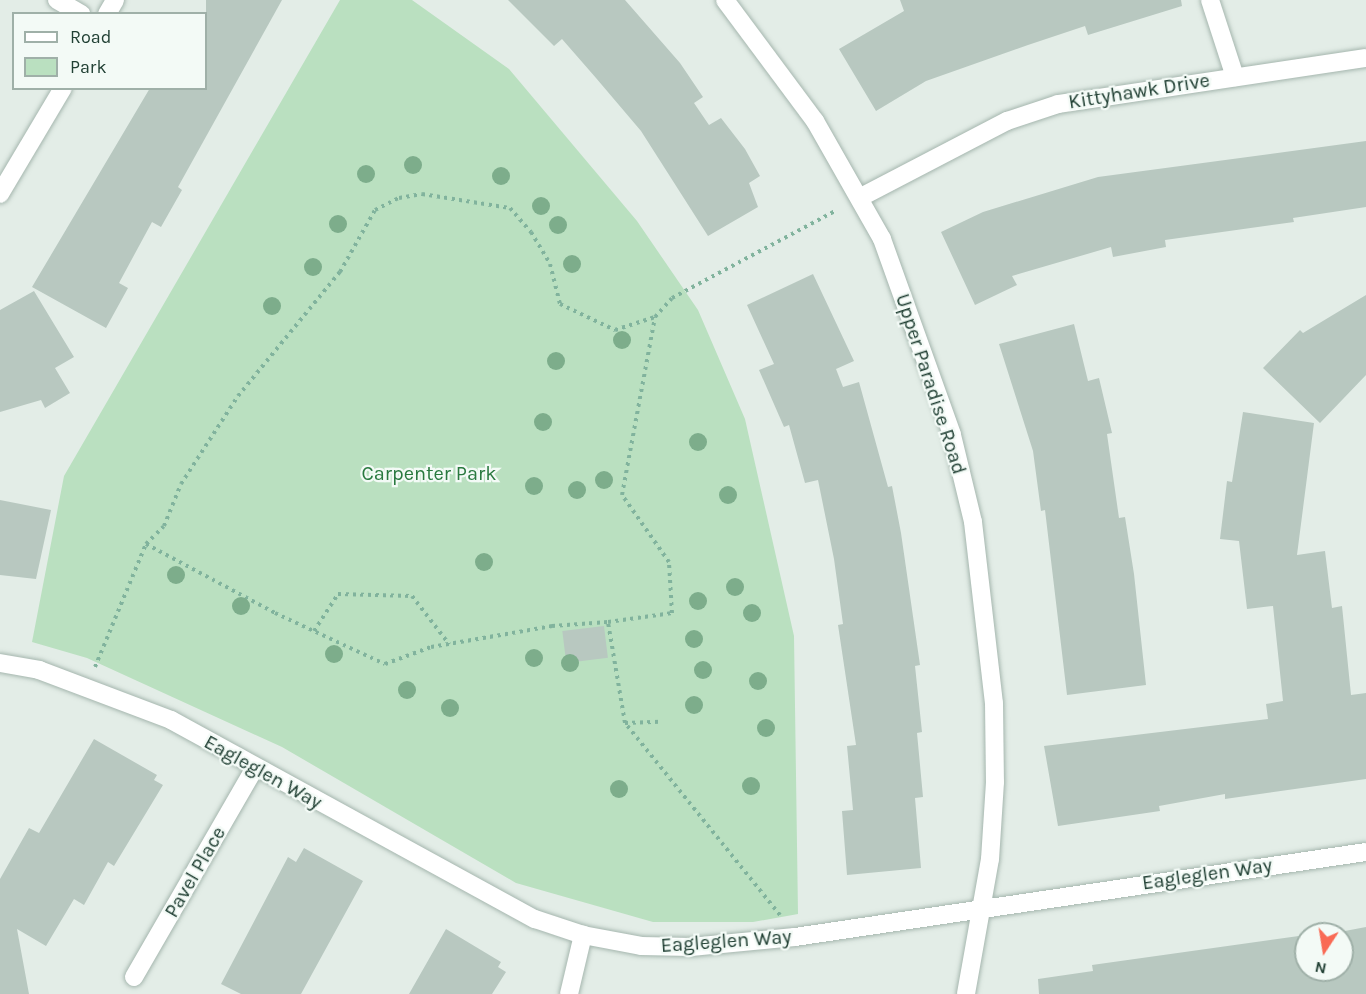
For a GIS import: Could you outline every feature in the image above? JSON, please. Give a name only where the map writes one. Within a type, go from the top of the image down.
[{"type":"street","points":[[57,0],[78,12]]},
{"type":"street","name":"Upper Paradise Road","points":[[725,0],[787,79],[861,197],[882,239],[952,435],[973,522],[994,703],[995,782],[982,906],[966,994]]},
{"type":"street","points":[[1210,0],[1235,77]]},
{"type":"street","name":"Kittyhawk Drive","points":[[861,197],[1006,121],[1058,104],[1366,58]]},
{"type":"street","points":[[0,194],[62,90]]},
{"type":"street","name":"Eagleglen Way","points":[[0,663],[39,670],[171,720],[496,901],[583,935],[641,946],[691,947],[795,937],[982,906],[1366,852]]},
{"type":"street","name":"Pavel Place","points":[[134,977],[255,767]]},
{"type":"street","points":[[569,994],[583,935]]},
{"type":"path","points":[[85,687],[146,544],[164,525],[181,484],[238,396],[282,338],[322,297],[375,210],[399,198],[422,194],[510,208],[531,232],[550,264],[560,304],[615,330],[655,317],[672,298],[861,197]]},
{"type":"path","points":[[146,544],[314,631],[386,664],[449,644],[552,626],[608,622],[672,613],[669,562],[622,495],[655,317]]},
{"type":"path","points":[[314,631],[338,594],[412,596],[449,644]]},
{"type":"path","points":[[608,622],[625,723],[795,937]]},
{"type":"path","points":[[625,723],[660,722]]},
{"type":"green space","name":"Carpenter Park","points":[[340,0],[412,0],[509,69],[637,221],[698,310],[745,419],[794,636],[798,914],[753,922],[653,922],[516,883],[282,747],[87,658],[32,642],[64,476]]},
{"type":"building","points":[[206,0],[282,0],[178,187],[182,190],[161,227],[152,222],[119,283],[128,288],[106,328],[32,287],[149,90],[207,90]]},
{"type":"building","points":[[508,0],[625,0],[680,63],[703,97],[694,103],[709,125],[721,118],[745,149],[760,176],[749,183],[758,207],[708,236],[641,131],[562,39],[554,46]]},
{"type":"building","points":[[900,0],[1181,0],[1182,6],[1088,35],[1085,26],[1028,45],[926,81],[876,111],[839,49],[904,11]]},
{"type":"building","points":[[1366,141],[1366,207],[1293,218],[1294,222],[1165,240],[1166,247],[1113,257],[1111,247],[1012,276],[1017,285],[975,305],[941,232],[983,212],[1098,177]]},
{"type":"building","points":[[813,274],[854,361],[836,369],[843,387],[859,382],[888,487],[892,486],[901,533],[920,665],[915,666],[922,732],[917,733],[923,797],[915,798],[921,868],[847,875],[842,811],[853,810],[847,746],[856,745],[838,625],[843,624],[834,559],[818,480],[805,483],[789,425],[784,427],[759,370],[774,364],[747,305]]},
{"type":"building","points":[[34,291],[74,357],[55,368],[70,393],[45,408],[41,400],[0,412],[0,310]]},
{"type":"building","points":[[1366,295],[1366,375],[1320,423],[1263,368],[1300,330],[1303,333]]},
{"type":"building","points":[[1074,324],[1088,381],[1099,378],[1112,433],[1107,434],[1119,518],[1125,517],[1134,574],[1146,685],[1067,695],[1045,510],[1041,511],[1033,451],[999,344]]},
{"type":"building","points":[[1243,412],[1314,423],[1297,555],[1325,551],[1332,608],[1342,606],[1351,695],[1366,693],[1366,779],[1225,799],[1225,794],[1159,806],[1160,811],[1058,826],[1044,746],[1268,719],[1266,704],[1283,701],[1273,606],[1247,609],[1239,541],[1220,539],[1227,481],[1232,482]]},
{"type":"building","points":[[0,500],[51,510],[36,579],[0,575]]},
{"type":"building","points":[[604,626],[608,658],[566,663],[562,631]]},
{"type":"building","points":[[94,739],[157,775],[154,780],[163,785],[114,866],[108,862],[84,905],[74,899],[46,946],[17,929],[29,994],[0,994],[0,879],[29,828],[39,833]]},
{"type":"building","points":[[304,848],[363,881],[301,994],[241,994],[221,984],[288,857],[296,862]]},
{"type":"building","points":[[1366,927],[1366,994],[1039,994],[1038,979],[1093,971],[1092,965],[1294,937],[1294,982],[1354,982],[1354,929]]},
{"type":"building","points":[[446,929],[501,962],[498,967],[506,972],[492,994],[409,994]]}]
